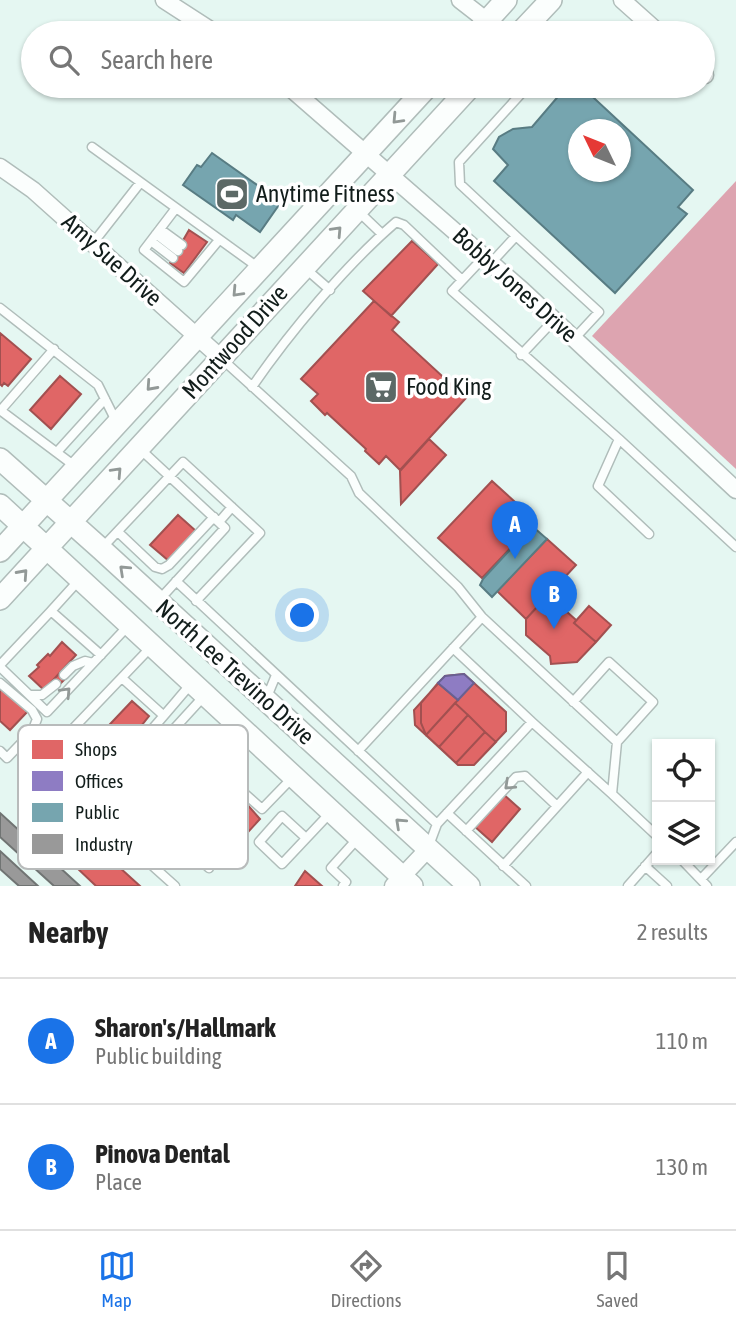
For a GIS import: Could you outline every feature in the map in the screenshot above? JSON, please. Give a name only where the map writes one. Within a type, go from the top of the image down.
[{"type":"main road","points":[[487,21],[506,0]]},
{"type":"main road","points":[[531,21],[551,0]]},
{"type":"main road","name":"Montwood Drive","points":[[0,551],[417,98]]},
{"type":"main road","name":"Montwood Drive","points":[[0,599],[460,98]]},
{"type":"main road","name":"North Lee Trevino Drive","points":[[0,459],[102,549],[468,886]]},
{"type":"main road","name":"North Lee Trevino Drive","points":[[0,505],[237,725]]},
{"type":"main road","points":[[246,725],[266,700]]},
{"type":"main road","name":"North Lee Trevino Drive","points":[[248,736],[359,837],[402,883]]},
{"type":"street","points":[[164,0],[196,21]]},
{"type":"street","points":[[460,0],[476,21]]},
{"type":"street","points":[[622,0],[646,21]]},
{"type":"street","name":"Bobby Jones Drive","points":[[302,98],[488,260],[736,490]]},
{"type":"street","name":"Amy Sue Drive","points":[[0,167],[33,190],[221,358]]},
{"type":"street","points":[[402,883],[428,849]]},
{"type":"lane","points":[[517,98],[459,162],[460,184],[599,312],[574,339]]},
{"type":"lane","points":[[92,148],[259,268]]},
{"type":"lane","points":[[93,243],[140,183]]},
{"type":"lane","points":[[176,208],[144,250],[184,282],[195,264],[219,240]]},
{"type":"lane","points":[[357,210],[382,234]]},
{"type":"lane","points":[[253,387],[270,362],[330,290],[396,222],[404,225],[462,280]]},
{"type":"lane","points":[[156,235],[178,251],[156,235]]},
{"type":"lane","points":[[516,236],[452,291],[736,547]]},
{"type":"lane","points":[[304,267],[330,290]]},
{"type":"lane","points":[[0,308],[98,385],[117,423]]},
{"type":"lane","points":[[521,355],[554,320]]},
{"type":"lane","points":[[54,349],[0,410],[77,467]]},
{"type":"lane","points":[[221,358],[351,477],[359,493],[458,587],[482,617],[617,742]]},
{"type":"lane","points":[[57,452],[105,398]]},
{"type":"lane","points":[[619,439],[598,485],[649,534]]},
{"type":"lane","points":[[139,448],[225,528],[158,601]]},
{"type":"lane","points":[[102,549],[183,462],[260,533],[196,601]]},
{"type":"lane","points":[[195,500],[209,486]]},
{"type":"lane","points":[[118,532],[155,567],[162,569],[232,508]]},
{"type":"lane","points":[[80,579],[0,666],[47,712],[129,625]]},
{"type":"lane","points":[[176,581],[437,824]]},
{"type":"lane","points":[[51,611],[101,655]]},
{"type":"lane","points":[[358,751],[482,617]]},
{"type":"lane","points":[[77,725],[152,646]]},
{"type":"lane","points":[[453,648],[652,831]]},
{"type":"lane","points":[[64,675],[73,666],[85,661],[93,663]]},
{"type":"lane","points":[[573,702],[609,662],[653,702],[617,742],[612,794]]},
{"type":"lane","points":[[266,700],[276,675]]},
{"type":"lane","points":[[122,678],[163,715]]},
{"type":"lane","points":[[0,682],[32,710],[37,719],[35,725]]},
{"type":"lane","points":[[30,695],[42,695],[56,684]]},
{"type":"lane","points":[[154,725],[163,715],[198,689]]},
{"type":"lane","points":[[170,725],[198,689]]},
{"type":"lane","points":[[428,849],[437,824],[533,722]]},
{"type":"lane","points":[[4,755],[18,744]]},
{"type":"lane","points":[[503,866],[588,772]]},
{"type":"lane","points":[[466,831],[516,777],[525,776],[557,806]]},
{"type":"lane","points":[[248,797],[262,809],[293,777]]},
{"type":"lane","points":[[306,838],[282,816],[259,842],[282,864],[331,812]]},
{"type":"lane","points":[[447,814],[526,886]]},
{"type":"lane","points":[[343,886],[346,882],[331,868],[359,837]]},
{"type":"lane","points":[[687,865],[704,883],[736,842]]},
{"type":"lane","points":[[628,886],[652,858]]},
{"type":"lane","points":[[645,866],[667,886]]},
{"type":"lane","points":[[156,869],[175,886]]},
{"type":"shaded area","points":[[736,181],[736,469],[592,336]]},
{"type":"building: Shops","points":[[189,230],[207,242],[184,273],[170,263]]},
{"type":"building: Shops","points":[[412,241],[438,264],[391,316],[363,291]]},
{"type":"building: Shops","name":"Food King","points":[[374,301],[399,322],[392,330],[466,398],[400,470],[386,456],[379,464],[327,413],[325,415],[311,401],[318,394],[301,379]]},
{"type":"building: Shops","points":[[0,333],[31,359],[8,386],[0,384]]},
{"type":"building: Shops","points":[[60,376],[81,394],[51,429],[30,410]]},
{"type":"building: Shops","points":[[429,439],[446,455],[401,504],[400,471]]},
{"type":"building: Shops","points":[[492,481],[536,521],[482,578],[438,538]]},
{"type":"building: Shops","points":[[178,515],[196,531],[169,561],[150,545]]},
{"type":"building: Shops","points":[[547,539],[576,565],[526,619],[497,591]]},
{"type":"building: Shops","points":[[548,595],[596,642],[577,662],[551,664],[550,656],[526,635],[526,619]]},
{"type":"building: Shops","points":[[589,606],[611,625],[596,642],[574,623]]},
{"type":"building: Shops","points":[[62,642],[76,655],[44,690],[29,676]]},
{"type":"building: Shops","points":[[61,672],[67,677],[58,686],[52,681]]},
{"type":"building: Shops","points":[[464,674],[506,712],[506,731],[474,765],[458,765],[415,725],[414,710],[445,676]]},
{"type":"building: Shops","points":[[438,683],[458,700],[426,735],[421,723],[421,703]]},
{"type":"building: Shops","points":[[0,687],[28,711],[10,730],[0,721]]},
{"type":"building: Shops","points":[[132,701],[149,716],[142,725],[109,725]]},
{"type":"building: Shops","points":[[455,703],[468,715],[439,747],[426,735]]},
{"type":"building: Shops","points":[[468,715],[485,732],[456,763],[439,747]]},
{"type":"building: Shops","points":[[485,732],[496,742],[474,765],[458,765],[456,763]]},
{"type":"building: Shops","points":[[503,794],[520,809],[492,842],[474,826]]},
{"type":"building: Shops","points":[[248,805],[260,819],[248,832]]},
{"type":"building: Shops","points":[[78,869],[121,869],[140,886],[96,886]]},
{"type":"building: Shops","points":[[305,871],[322,886],[295,886]]},
{"type":"building: Offices","points":[[464,674],[474,683],[458,700],[438,683],[445,676]]},
{"type":"building: Public","points":[[557,98],[594,98],[617,119],[568,119],[568,182],[631,182],[631,132],[693,190],[678,207],[687,214],[615,293],[494,181],[508,165],[493,149],[499,137],[513,129],[532,127]]},
{"type":"building: Public","name":"Anytime Fitness","points":[[212,153],[281,202],[260,232],[236,215],[233,220],[183,185],[197,165],[201,167]]},
{"type":"building: Public","points":[[532,526],[547,539],[492,597],[480,585],[483,579]]},
{"type":"building: Industry","points":[[0,813],[18,829],[18,853],[0,837]]},
{"type":"building: Industry","points":[[0,851],[38,886],[19,886],[0,869]]},
{"type":"building: Industry","points":[[35,869],[61,869],[80,886],[54,886]]},
{"type":"place","name":"Anytime Fitness","points":[[232,194]]},
{"type":"place","name":"Food King","points":[[381,387]]},
{"type":"place","name":"Sharon's/Hallmark","points":[[515,559]]},
{"type":"place","name":"Pinova Dental","points":[[554,629]]}]
